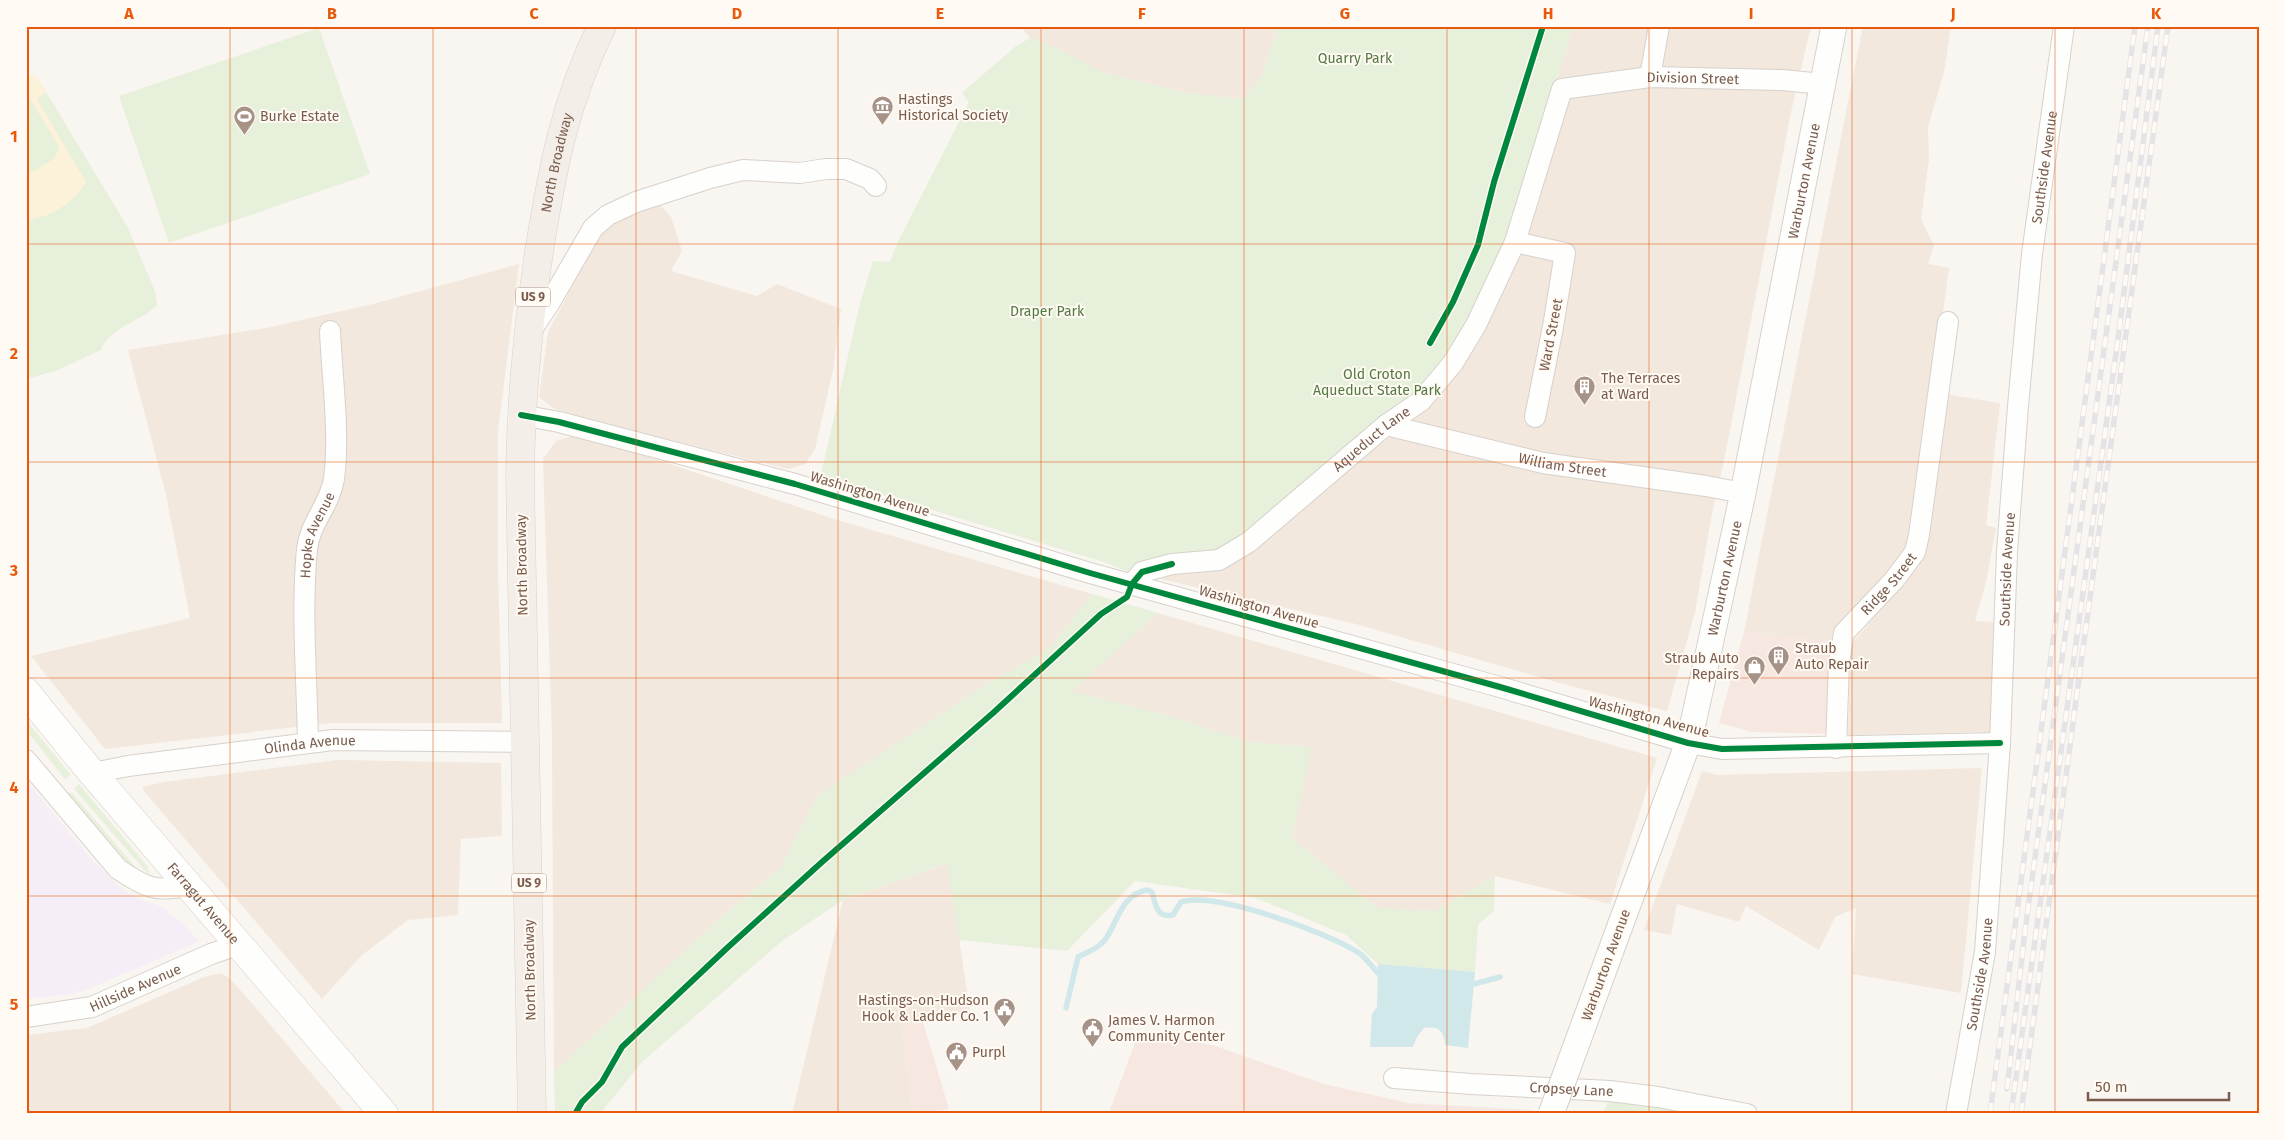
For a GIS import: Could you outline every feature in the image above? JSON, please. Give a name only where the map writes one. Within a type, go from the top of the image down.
[{"type":"main road","name":"North Broadway","points":[[532,1114],[527,742],[520,475],[521,415],[528,334],[555,157],[574,92],[602,26]]},
{"type":"main road","name":"Farragut Avenue","points":[[26,692],[188,886],[240,944],[384,1114]]},
{"type":"street","points":[[1650,77],[1659,26]]},
{"type":"street","name":"Warburton Avenue","points":[[1551,1114],[1688,743],[1743,493],[1834,26]]},
{"type":"street","name":"Southside Avenue","points":[[1956,1114],[1985,952],[2000,743],[2007,552],[2018,406],[2032,254],[2064,26]]},
{"type":"street","name":"Division Street","points":[[1562,89],[1650,77],[1782,80],[1823,84]]},
{"type":"street","name":"Aqueduct Lane","points":[[1132,584],[1142,572],[1172,564],[1219,560],[1230,555],[1269,526],[1386,425],[1421,401],[1453,363],[1476,325],[1514,242],[1562,89]]},
{"type":"street","points":[[528,334],[549,304],[593,228],[608,215],[636,202],[710,178],[743,170],[800,173],[826,169],[846,169],[870,179],[876,186]]},
{"type":"street","name":"Ward Street","points":[[1514,242],[1565,253],[1553,327],[1535,417]]},
{"type":"street","name":"Ridge Street","points":[[1836,748],[1839,662],[1844,633],[1895,579],[1915,552],[1923,513],[1948,322]]},
{"type":"street","name":"Hopke Avenue","points":[[308,742],[305,601],[307,549],[311,529],[330,496],[336,457],[330,331]]},
{"type":"street","name":"Washington Avenue","points":[[521,415],[559,422],[794,484],[1132,584],[1500,687],[1688,743],[1722,749],[2000,743]]},
{"type":"street","name":"William Street","points":[[1386,425],[1543,463],[1743,493]]},
{"type":"street","name":"Olinda Avenue","points":[[93,774],[128,766],[308,742],[386,740],[527,742]]},
{"type":"street","points":[[26,760],[118,869],[136,882],[152,889],[188,886]]},
{"type":"street","name":"Hillside Avenue","points":[[26,1017],[92,1007],[211,954],[240,944]]},
{"type":"street","name":"Cropsey Lane","points":[[1394,1078],[1610,1091],[1658,1097],[1747,1114]]},
{"type":"shaded area","points":[[1020,26],[1279,26],[1262,75],[1243,99],[1188,93],[1104,73],[1030,38]]},
{"type":"shaded area","points":[[1573,26],[1811,26],[1791,112],[1726,451],[1711,519],[1695,612],[1667,711],[1556,682],[1356,624],[1126,571],[1165,557],[1447,356],[1508,240]]},
{"type":"shaded area","points":[[1863,26],[1951,26],[1944,72],[1928,127],[1929,159],[1921,219],[1934,246],[1928,264],[1949,268],[1932,392],[2000,403],[1986,525],[1996,528],[1986,582],[1975,621],[1995,622],[1992,732],[1848,735],[1851,644],[1873,619],[1850,614],[1833,642],[1744,632]]},
{"type":"shaded area","points":[[647,205],[660,205],[671,217],[682,251],[671,271],[757,296],[777,284],[841,309],[833,370],[815,449],[805,464],[789,469],[649,435],[554,409],[539,397],[548,332],[597,239],[612,219]]},
{"type":"shaded area","points":[[519,264],[498,431],[498,568],[502,723],[331,723],[105,749],[31,656],[190,618],[166,495],[128,350],[266,328],[373,304]]},
{"type":"shaded area","points":[[580,434],[834,519],[1092,594],[1050,648],[984,686],[818,795],[780,869],[728,911],[554,1072],[552,737],[543,459],[556,441]]},
{"type":"shaded area","points":[[1158,613],[1657,758],[1610,904],[1495,876],[1435,911],[1377,908],[1292,838],[1311,748],[1246,741],[1170,716],[1071,691]]},
{"type":"shaded area","points":[[1744,632],[1833,642],[1832,734],[1752,732],[1719,723]]},
{"type":"shaded area","points":[[338,760],[501,763],[502,836],[461,839],[458,915],[408,920],[362,955],[322,999],[143,790],[143,787],[164,782]]},
{"type":"shaded area","points":[[1982,768],[1961,993],[1852,974],[1856,908],[1835,917],[1819,950],[1746,906],[1739,922],[1677,904],[1671,935],[1644,930],[1702,771],[1717,775]]},
{"type":"shaded area","points":[[26,781],[94,862],[122,889],[140,899],[160,906],[183,924],[198,940],[196,943],[88,989],[72,994],[26,999]]},
{"type":"shaded area","points":[[948,863],[970,1012],[902,1026],[913,1114],[792,1114],[843,900]]},
{"type":"shaded area","points":[[221,973],[229,978],[250,1001],[346,1114],[26,1114],[26,1035],[87,1028],[204,977]]},
{"type":"shaded area","points":[[923,1022],[949,1109],[913,1114],[902,1026]]},
{"type":"shaded area","points":[[1137,1037],[1185,1040],[1215,1046],[1324,1084],[1408,1103],[1531,1110],[1530,1114],[1128,1114],[1110,1110]]},
{"type":"green space","points":[[1279,26],[1573,26],[1508,240],[1447,356],[1422,387],[1231,548],[1209,554],[1165,557],[1126,571],[1107,563],[830,479],[821,474],[860,303],[873,261],[890,262],[898,242],[969,102],[962,93],[1016,46],[1030,38],[1060,49],[1104,73],[1188,93],[1243,99],[1262,75]]},
{"type":"green space","name":"Burke Estate","points":[[319,28],[370,174],[169,243],[119,96]]},
{"type":"green space","points":[[26,74],[37,77],[127,226],[155,291],[157,305],[143,316],[118,330],[105,342],[101,350],[58,370],[26,379]]},
{"type":"green space","points":[[1092,594],[1158,613],[1072,691],[1170,716],[1246,741],[1312,748],[1292,838],[1377,908],[1435,911],[1495,876],[1494,911],[1478,925],[1475,972],[1378,964],[1346,935],[1256,898],[1135,881],[1067,951],[959,940],[947,863],[843,900],[782,941],[642,1062],[600,1114],[555,1114],[554,1072],[728,911],[780,869],[818,795],[984,686],[1050,648]]},
{"type":"green space","points":[[26,720],[71,775],[65,779],[26,730]]},
{"type":"green space","points":[[79,784],[148,867],[149,875],[74,789]]},
{"type":"green space","points":[[72,793],[143,876],[134,873],[67,794]]},
{"type":"green space","points":[[1610,1096],[1705,1114],[1603,1114]]},
{"type":"sand","points":[[26,74],[37,77],[46,92],[37,99],[86,182],[75,197],[61,208],[44,216],[26,220],[26,176],[55,158],[59,147],[31,100],[26,100]]},
{"type":"water","points":[[1378,964],[1475,972],[1468,1048],[1445,1045],[1440,1030],[1433,1028],[1424,1028],[1417,1037],[1413,1047],[1370,1047],[1372,1014],[1377,1007]]},
{"type":"waterway","points":[[1066,1008],[1078,957],[1101,944],[1107,937],[1122,908],[1132,896],[1147,890],[1152,892],[1156,906],[1163,914],[1173,915],[1181,902],[1197,900],[1245,908],[1323,935],[1359,953],[1378,973],[1383,973]]},
{"type":"waterway","points":[[1467,983],[1474,984],[1500,977]]},
{"type":"railway","points":[[1990,1114],[2135,26]]},
{"type":"railway","points":[[2007,1089],[2025,931],[2148,26]]},
{"type":"railway","points":[[2011,1114],[2118,339],[2158,26]]},
{"type":"railway","points":[[2021,1114],[2168,26]]},
{"type":"cycle path","points":[[1430,343],[1453,302],[1478,245],[1494,182],[1543,26]]},
{"type":"cycle path","points":[[521,415],[559,422],[795,484],[1090,573],[1500,687],[1688,743],[1722,749],[2000,743]]},
{"type":"cycle path","points":[[575,1114],[582,1102],[602,1082],[622,1047],[726,949],[822,862],[993,713],[1101,614],[1127,597],[1132,584],[1142,572],[1172,564]]},
{"type":"place","name":"Hastings Historical Society","points":[[882,126]]},
{"type":"place","name":"Burke Estate","points":[[244,135]]},
{"type":"place","name":"The Terraces at Ward","points":[[1585,405]]},
{"type":"place","name":"Straub Auto Repair","points":[[1779,675]]},
{"type":"place","name":"Straub Auto Repairs","points":[[1755,685]]},
{"type":"place","name":"Hastings-on-Hudson Hook & Ladder Co. 1","points":[[1005,1027]]},
{"type":"place","name":"James V. Harmon Community Center","points":[[1092,1047]]},
{"type":"place","name":"Purpl","points":[[956,1071]]},
{"type":"park label","name":"Quarry Park","points":[[1355,58]]},
{"type":"park label","name":"Draper Park","points":[[1047,311]]},
{"type":"park label","name":"Old Croton Aqueduct State Park","points":[[1377,382]]}]
